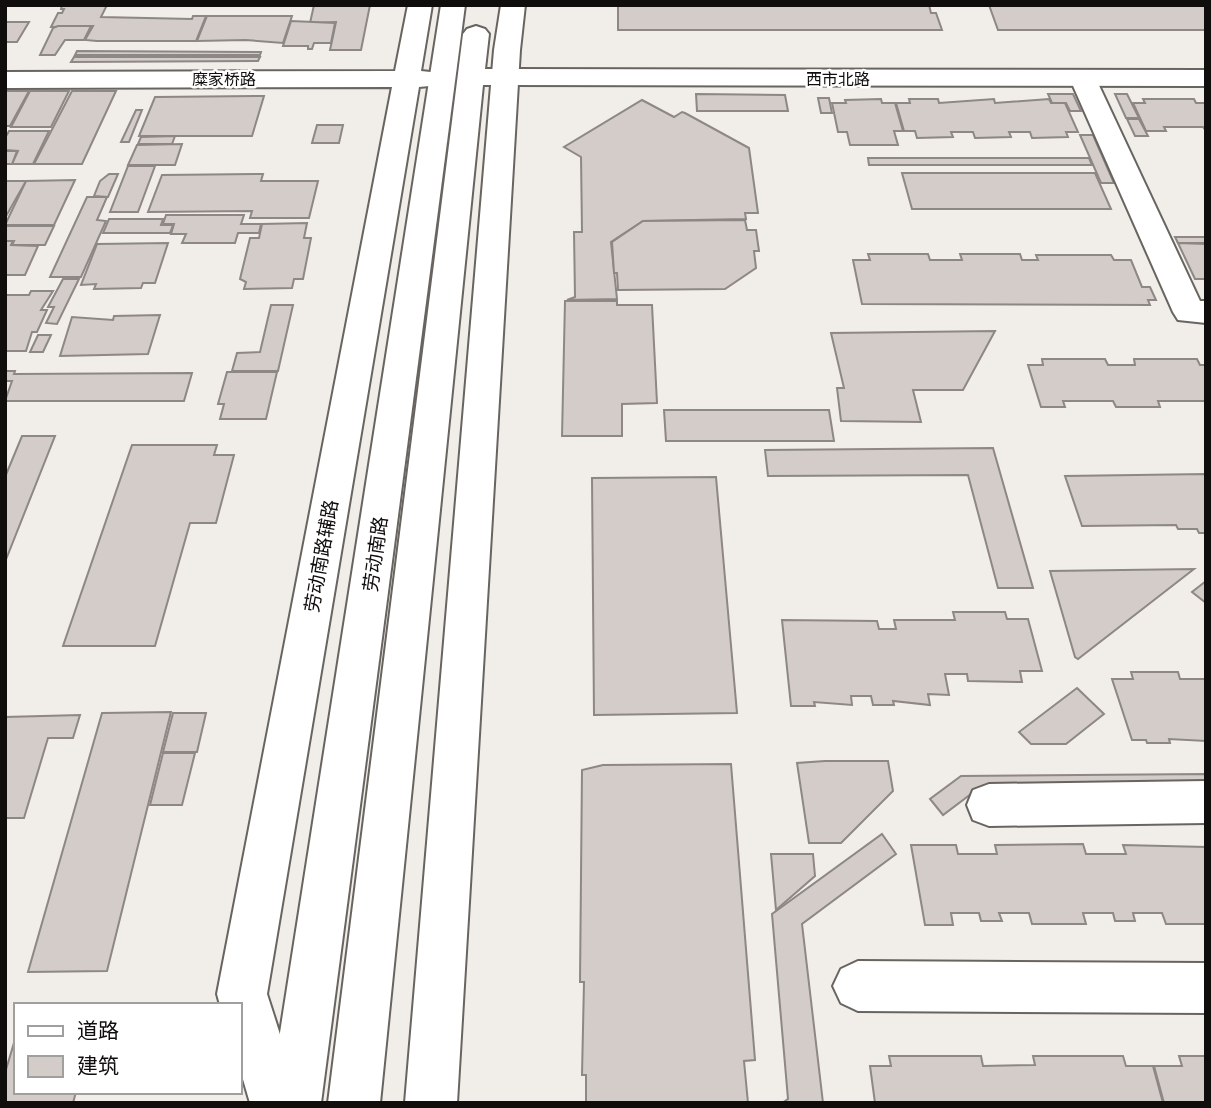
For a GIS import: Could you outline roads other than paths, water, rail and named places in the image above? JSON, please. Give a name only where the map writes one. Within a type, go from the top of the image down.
[{"type":"street","name":"劳动南路辅路","points":[[420,5],[457,78],[431,1103]]},
{"type":"street","name":"劳动南路","points":[[355,1103],[457,78],[453,5]]},
{"type":"street","name":"劳动南路","points":[[295,1103],[457,78],[479,5]]},
{"type":"street","name":"劳动南路辅路","points":[[276,1103],[242,994],[457,78],[513,5]]},
{"type":"street","name":"西市北路","points":[[457,78],[1206,78]]},
{"type":"street","name":"糜家桥路","points":[[5,80],[457,78]]},
{"type":"street","points":[[1083,79],[1189,312],[1206,312]]},
{"type":"street","points":[[989,805],[1206,802]]},
{"type":"street","points":[[858,986],[1206,988]]}]
